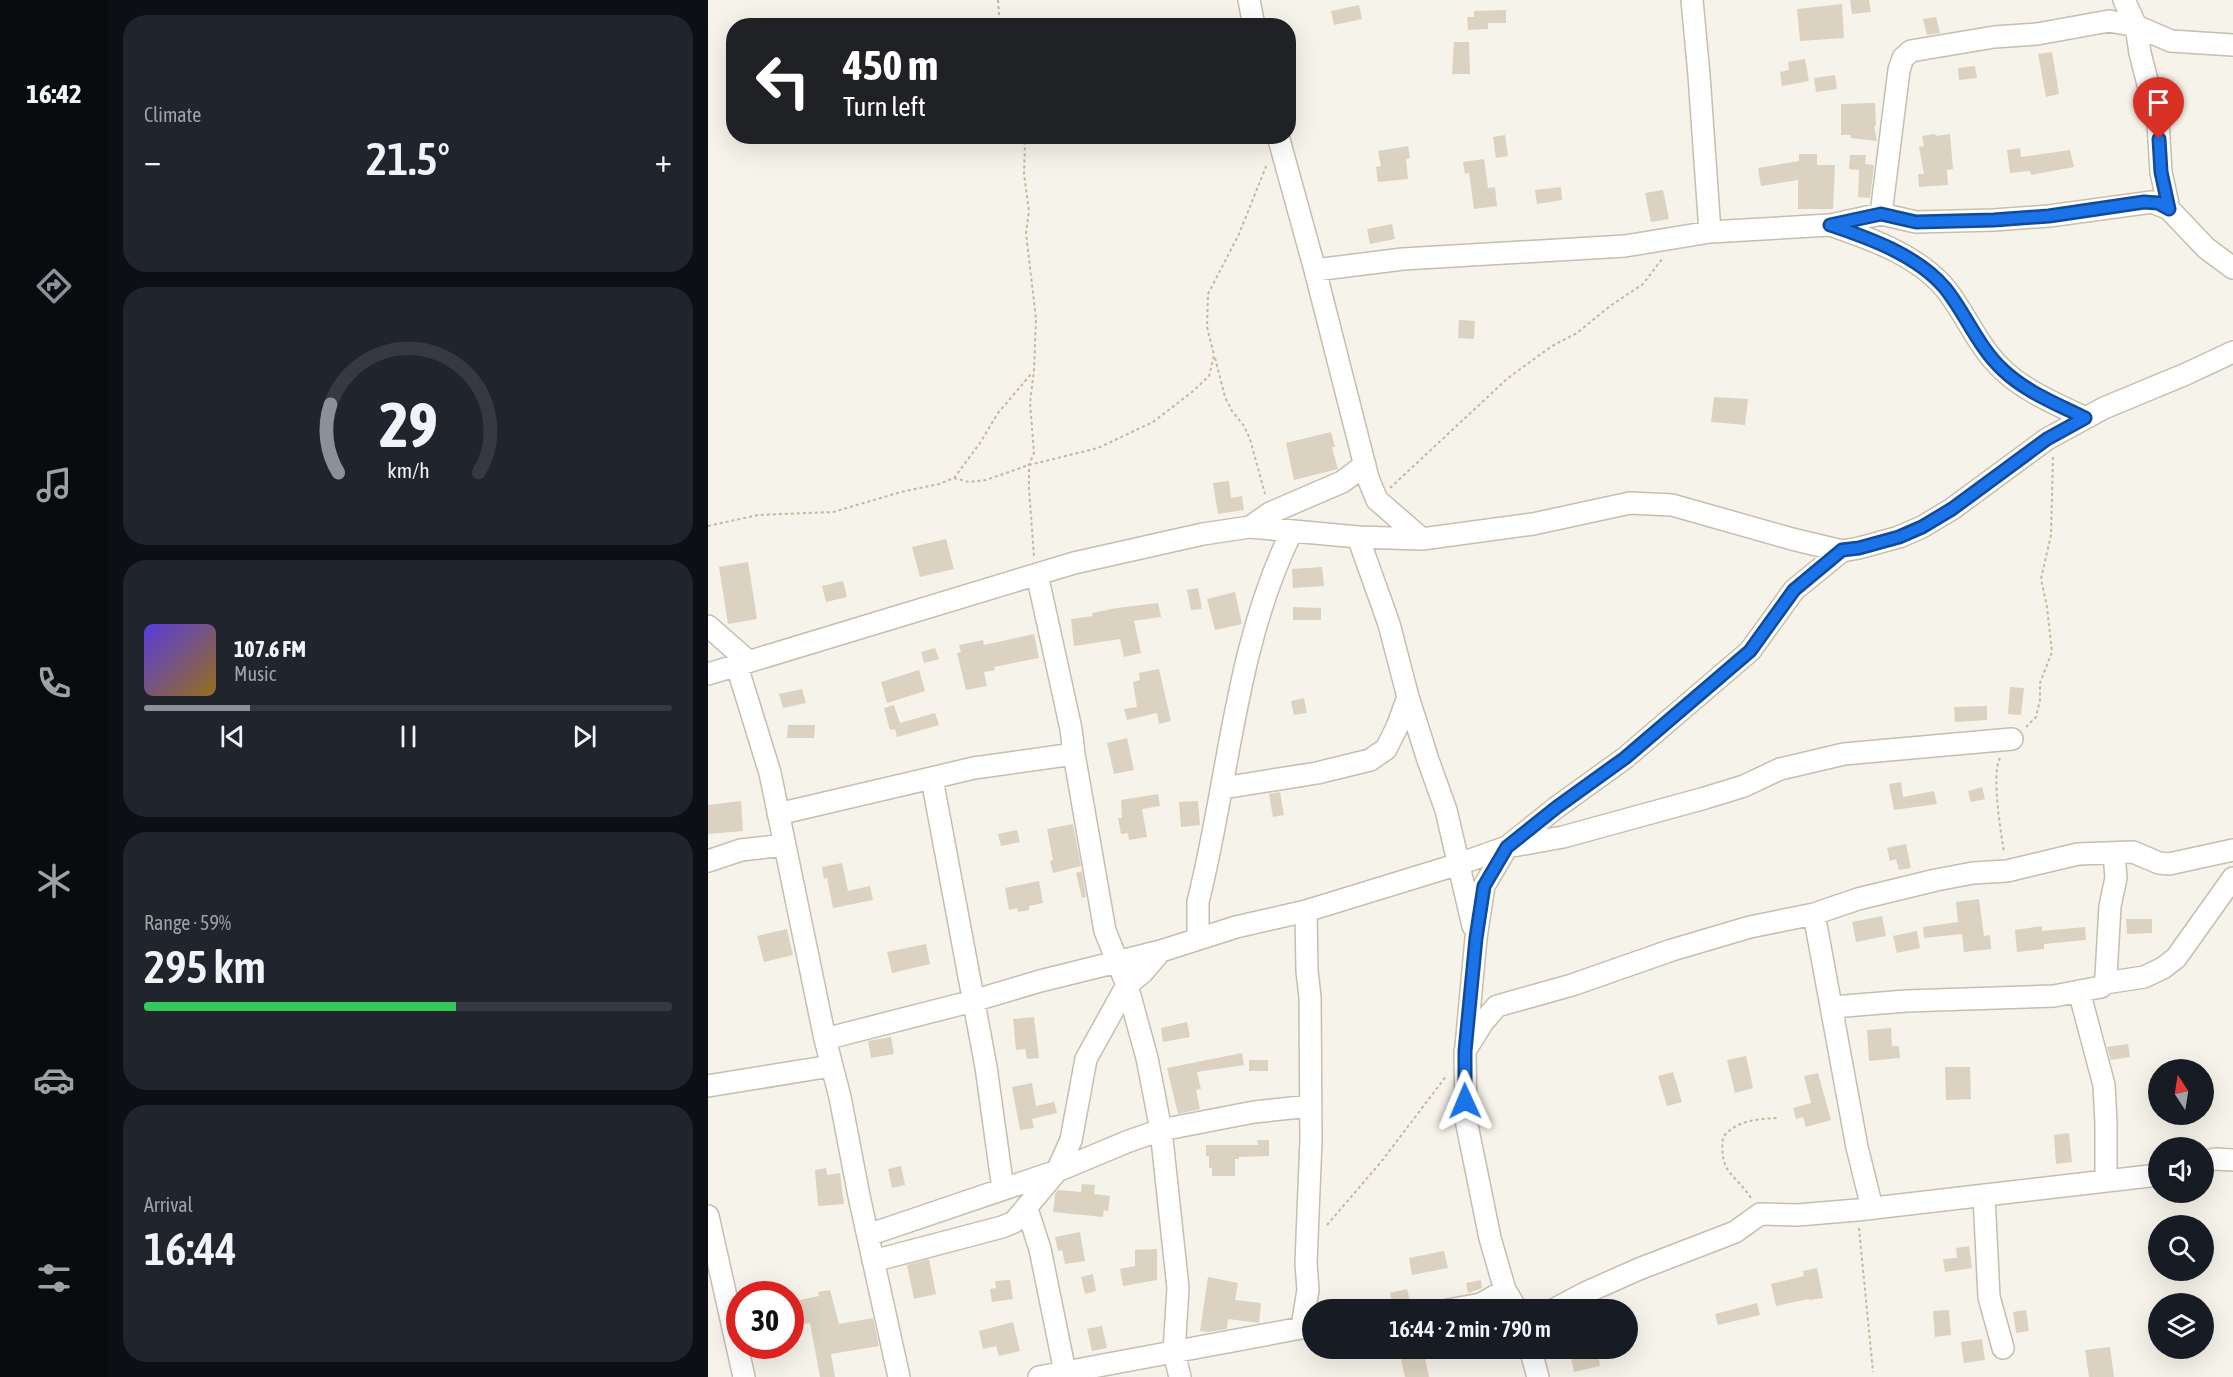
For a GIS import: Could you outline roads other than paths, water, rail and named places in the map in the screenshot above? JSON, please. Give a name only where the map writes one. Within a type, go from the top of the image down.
[{"type":"street","points":[[1249,0],[1252,18]]},
{"type":"street","points":[[1692,0],[1700,75],[1710,232]]},
{"type":"street","points":[[2124,0],[2136,26],[2140,53],[2158,123],[2161,172],[2169,209]]},
{"type":"street","points":[[1881,214],[1899,70],[1906,54],[1918,48],[2037,34],[2109,21],[2136,26],[2171,40],[2233,45]]},
{"type":"street","points":[[1280,144],[1365,465],[1377,500],[1422,539]]},
{"type":"street","points":[[1315,270],[1403,259],[1625,246],[1710,232],[1830,225],[1881,214],[1916,222],[2049,216],[2144,202],[2158,203],[2169,209],[2206,248],[2233,268]]},
{"type":"street","points":[[1830,225],[1879,241],[1921,268],[1944,287],[1984,348],[2001,369],[2021,386],[2085,418]]},
{"type":"street","points":[[708,674],[1074,563],[1203,534],[1250,527],[1358,537],[1422,539],[1533,524],[1630,502],[1672,504],[1792,539],[1842,550],[1859,548],[1899,537],[1922,527],[1952,509],[2054,435],[2085,418],[2233,352]]},
{"type":"street","points":[[1250,527],[1270,513],[1342,482],[1365,465]]},
{"type":"street","points":[[1198,939],[1198,903],[1254,630],[1274,566],[1292,531]]},
{"type":"street","points":[[1358,537],[1389,624],[1408,697],[1446,810],[1476,938]]},
{"type":"street","points":[[1510,1299],[1505,1290],[1490,1238],[1466,1120],[1465,1051],[1476,938],[1484,886],[1507,847],[1557,807],[1625,758],[1750,651],[1794,590],[1842,550]]},
{"type":"street","points":[[1037,574],[1071,729],[1105,931],[1127,985],[1147,1058],[1161,1130],[1178,1288],[1174,1352],[1180,1377]]},
{"type":"street","points":[[708,626],[742,663],[770,773],[899,1377]]},
{"type":"street","points":[[1223,788],[1317,772],[1370,760],[1386,749],[1408,697]]},
{"type":"street","points":[[825,1038],[1161,951],[1236,927],[1306,910],[1459,864],[1507,847],[1563,837],[1705,798],[1744,786],[1780,769],[1834,756],[2012,738]]},
{"type":"street","points":[[778,814],[974,768],[1074,754]]},
{"type":"street","points":[[932,779],[986,1067],[1003,1189]]},
{"type":"street","points":[[708,861],[741,850],[785,845]]},
{"type":"street","points":[[1465,1051],[1483,1022],[1497,1006],[1572,985],[1672,950],[1750,927],[1814,914],[1858,899],[1936,880],[1973,873],[2007,871],[2078,854],[2133,852],[2159,863],[2169,864],[2233,850]]},
{"type":"street","points":[[2105,983],[2110,906],[2116,878],[2114,853]]},
{"type":"street","points":[[1833,1007],[1952,999],[2054,996],[2095,989],[2105,983],[2144,977],[2163,968],[2176,958],[2233,878]]},
{"type":"street","points":[[1306,910],[1307,971],[1310,997],[1308,1299]]},
{"type":"street","points":[[1814,914],[1833,1007],[1865,1209]]},
{"type":"street","points":[[873,1261],[1002,1227],[1014,1222],[1027,1209],[1057,1171],[1071,1140],[1086,1059],[1127,985],[1143,972],[1161,951]]},
{"type":"street","points":[[2079,991],[2103,1085],[2106,1173],[2110,1180]]},
{"type":"street","points":[[708,1086],[831,1066]]},
{"type":"street","points":[[868,1235],[1057,1171],[1161,1130],[1254,1112],[1310,1106]]},
{"type":"street","points":[[2214,1159],[2233,1160]]},
{"type":"street","points":[[1574,1299],[1639,1269],[1735,1232],[1760,1214],[1798,1215],[1865,1209],[2148,1176]]},
{"type":"street","points":[[1984,1195],[1989,1297],[2003,1348]]},
{"type":"street","points":[[1027,1209],[1040,1249],[1065,1372]]},
{"type":"street","points":[[708,1216],[744,1377]]},
{"type":"street","points":[[1489,1299],[1505,1290]]},
{"type":"street","points":[[1039,1377],[1302,1328]]},
{"type":"street","points":[[1533,1359],[1538,1377]]}]
